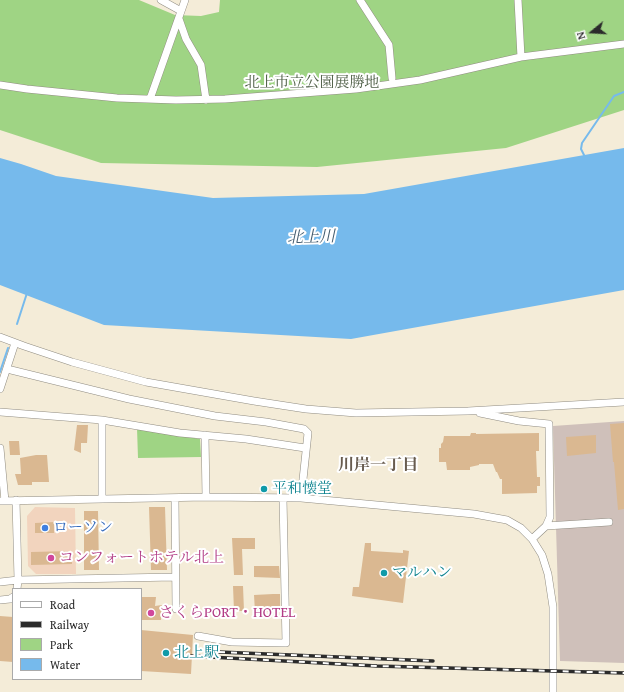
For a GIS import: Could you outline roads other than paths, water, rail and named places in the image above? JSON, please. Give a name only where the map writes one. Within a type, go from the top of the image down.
[{"type":"street","points":[[161,0],[181,11]]},
{"type":"street","points":[[150,99],[185,0]]},
{"type":"street","points":[[360,0],[389,45],[392,78]]},
{"type":"street","points":[[518,0],[521,57]]},
{"type":"street","points":[[179,19],[186,39],[201,65],[206,100]]},
{"type":"street","points":[[0,85],[117,98],[206,100],[278,96],[356,89],[420,80],[521,57],[624,44]]},
{"type":"street","points":[[0,337],[72,362],[146,382],[254,401],[306,408],[356,413],[468,411],[624,402]]},
{"type":"street","points":[[0,389],[15,343]]},
{"type":"street","points":[[7,369],[137,401],[215,416],[266,422],[304,429],[308,433],[301,498]]},
{"type":"street","points":[[468,411],[519,421],[549,424],[550,517],[546,526],[532,539]]},
{"type":"street","points":[[0,412],[102,420],[180,433],[246,439],[306,448]]},
{"type":"street","points":[[102,420],[102,499]]},
{"type":"street","points":[[205,436],[206,497]]},
{"type":"street","points":[[0,448],[2,501],[206,497],[301,498],[491,516],[507,520],[521,528],[532,539],[542,556],[548,574],[553,607],[553,692]]},
{"type":"street","points":[[175,498],[176,609]]},
{"type":"street","points":[[198,636],[232,642],[286,643],[283,498]]},
{"type":"street","points":[[16,500],[18,580],[16,588]]},
{"type":"street","points":[[546,526],[609,522]]},
{"type":"street","points":[[0,582],[18,580],[175,577]]},
{"type":"street","points":[[0,600],[12,598]]},
{"type":"water","name":"北上川","points":[[624,148],[624,290],[351,339],[104,325],[0,285],[0,158],[56,176],[213,198],[364,194]]},
{"type":"waterway","points":[[585,157],[581,149],[582,143],[614,96],[624,92]]},
{"type":"waterway","points":[[17,324],[27,293]]},
{"type":"waterway","points":[[0,372],[8,348]]},
{"type":"railway","points":[[219,652],[433,661]]},
{"type":"railway","points":[[191,656],[377,666],[624,673]]},
{"type":"place","name":"平和懐堂","points":[[264,489]]},
{"type":"place","name":"ローソン","points":[[45,528]]},
{"type":"place","name":"コンフォートホテル北上","points":[[51,558]]},
{"type":"place","name":"マルハン","points":[[384,573]]},
{"type":"place","name":"さくらPORT・HOTEL","points":[[151,613]]},
{"type":"place","name":"北上駅","points":[[166,653]]},
{"type":"district","name":"川岸一丁目","points":[[378,466]]},
{"type":"park label","name":"北上市立公園展勝地","points":[[312,83]]}]
